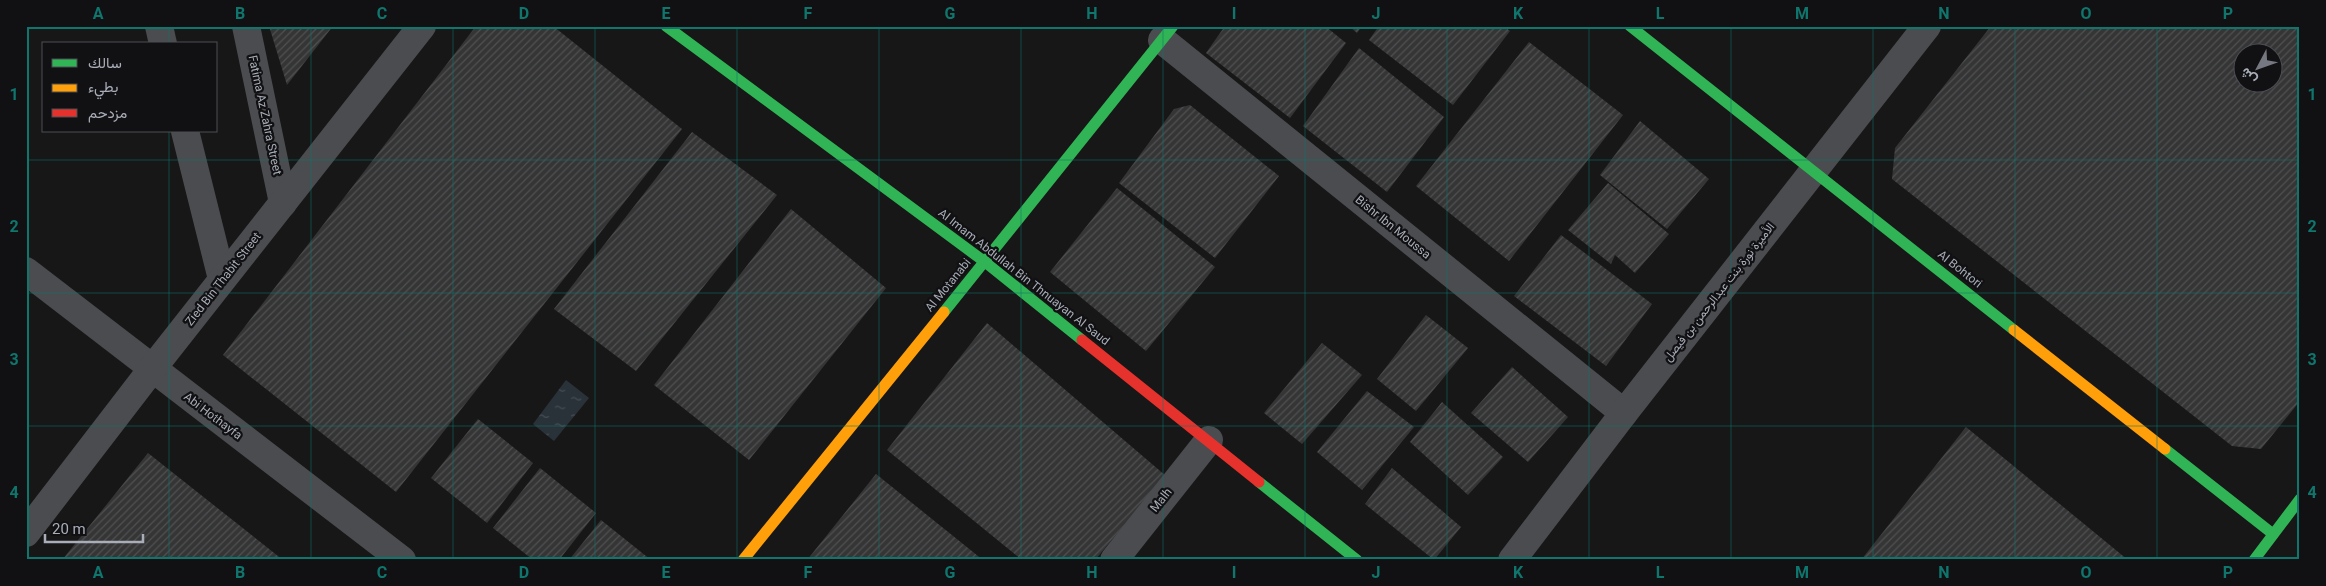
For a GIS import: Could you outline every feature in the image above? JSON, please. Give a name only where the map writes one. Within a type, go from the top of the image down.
[{"type":"street","points":[[159,26],[163,42]]},
{"type":"street","name":"Fatima Az Zahra Street","points":[[246,26],[283,203]]},
{"type":"street","name":"Zied Bin Thabit Street","points":[[26,533],[222,279],[422,26]]},
{"type":"street","name":"Al Imam Abdullah Bin Thnuayan Al Saud","points":[[666,26],[985,262],[1357,560]]},
{"type":"street","name":"Al Bohtori","points":[[1630,26],[2273,534]]},
{"type":"street","name":"الأميرة نورة بنت عبدالرحمن بن فيصل","points":[[1512,560],[1624,413],[1927,26]]},
{"type":"street","name":"Al Motanabi","points":[[743,560],[1168,33]]},
{"type":"street","name":"Bishr Ibn Moussa","points":[[1168,33],[1624,413]]},
{"type":"street","points":[[185,132],[222,279]]},
{"type":"street","name":"Abi Hothayfa","points":[[26,271],[152,370],[402,560]]},
{"type":"street","name":"Malh","points":[[1114,560],[1209,440]]},
{"type":"street","points":[[2254,560],[2300,499]]},
{"type":"water","points":[[566,380],[589,398],[554,441],[533,424]]},
{"type":"building","points":[[269,26],[333,26],[287,85]]},
{"type":"building","points":[[476,26],[553,26],[682,129],[396,492],[223,355]]},
{"type":"building","points":[[1225,26],[1325,26],[1346,43],[1290,118],[1206,53]]},
{"type":"building","points":[[1349,26],[1362,26],[1357,33]]},
{"type":"building","points":[[1379,26],[1504,26],[1510,31],[1453,105],[1369,40]]},
{"type":"building","points":[[1991,26],[2300,26],[2300,401],[2261,449],[2232,446],[1892,179],[1895,148]]},
{"type":"building","points":[[1529,42],[1623,115],[1509,261],[1416,186]]},
{"type":"building","points":[[1359,48],[1444,117],[1387,192],[1303,126]]},
{"type":"building","points":[[1190,105],[1279,176],[1215,258],[1119,183],[1174,109]]},
{"type":"building","points":[[1640,121],[1709,179],[1667,229],[1600,175]]},
{"type":"building","points":[[692,132],[777,195],[636,371],[554,309]]},
{"type":"building","points":[[1608,183],[1669,234],[1635,273],[1615,255],[1611,264],[1568,230]]},
{"type":"building","points":[[1117,188],[1215,267],[1146,351],[1050,272]]},
{"type":"building","points":[[791,209],[886,288],[749,460],[654,385]]},
{"type":"building","points":[[1561,235],[1652,304],[1606,366],[1514,296]]},
{"type":"building","points":[[1426,315],[1468,348],[1416,411],[1377,379]]},
{"type":"building","points":[[987,323],[1166,476],[1095,560],[1022,560],[887,450]]},
{"type":"building","points":[[1322,343],[1362,375],[1302,444],[1264,413]]},
{"type":"building","points":[[1512,367],[1568,417],[1528,462],[1471,413]]},
{"type":"building","points":[[1367,391],[1414,427],[1362,490],[1317,452]]},
{"type":"building","points":[[1442,402],[1503,457],[1468,495],[1410,442]]},
{"type":"building","points":[[478,419],[533,463],[487,523],[431,478]]},
{"type":"building","points":[[1966,427],[2128,560],[1861,560]]},
{"type":"building","points":[[148,453],[283,560],[62,560]]},
{"type":"building","points":[[540,468],[596,513],[559,560],[533,560],[493,528]]},
{"type":"building","points":[[1392,468],[1461,527],[1434,560],[1365,504]]},
{"type":"building","points":[[876,474],[983,560],[807,560]]},
{"type":"building","points":[[601,520],[651,560],[569,560]]},
{"type":"traffic: fast","points":[[666,26],[985,262],[1082,340]]},
{"type":"traffic: fast","points":[[944,312],[1173,26]]},
{"type":"traffic: fast","points":[[1630,26],[2014,330]]},
{"type":"traffic: fast","points":[[2165,449],[2273,534]]},
{"type":"traffic: fast","points":[[1259,482],[1357,560]]},
{"type":"traffic: fast","points":[[2254,560],[2300,499]]},
{"type":"traffic: slow","points":[[743,560],[944,312]]},
{"type":"traffic: slow","points":[[2014,330],[2165,449]]},
{"type":"traffic: jam","points":[[1082,340],[1259,482]]}]
